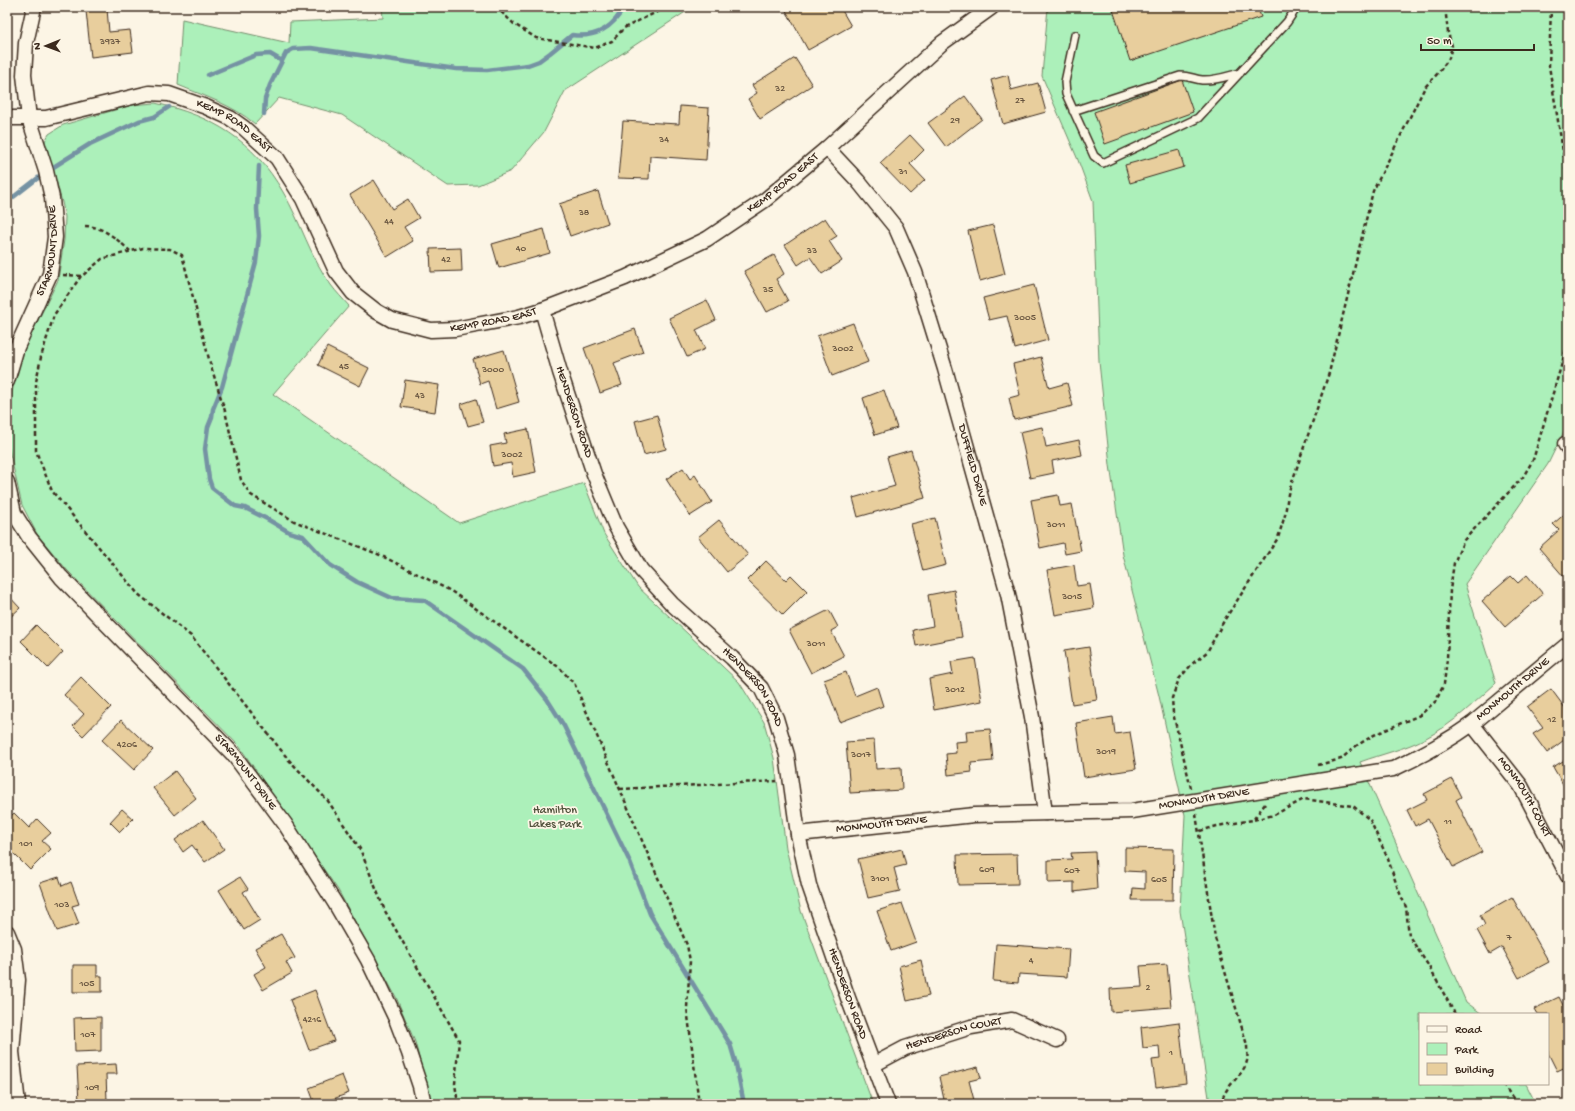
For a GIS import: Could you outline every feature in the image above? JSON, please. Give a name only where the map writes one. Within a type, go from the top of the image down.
[{"type":"street","name":"STARMOUNT DRIVE","points":[[7,381],[17,347],[50,274],[55,237],[52,198],[46,171],[29,118],[24,75],[26,43],[34,7]]},
{"type":"street","name":"KEMP ROAD EAST","points":[[7,118],[46,118],[149,93],[169,94],[184,98],[230,118],[277,158],[303,200],[336,271],[353,293],[376,311],[392,320],[431,330],[455,329],[519,317],[542,310],[625,278],[707,239],[765,200],[827,148],[942,43],[992,7]]},
{"type":"street","name":"DUFFIELD DRIVE","points":[[827,148],[858,181],[896,228],[915,272],[1008,594],[1032,717],[1045,813]]},
{"type":"street","name":"HENDERSON ROAD","points":[[542,310],[560,372],[591,467],[616,527],[640,570],[672,604],[732,658],[761,688],[776,718],[786,755],[798,834],[808,885],[888,1104]]},
{"type":"street","name":"STARMOUNT DRIVE","points":[[7,482],[11,516],[61,577],[234,754],[285,824],[335,903],[368,960],[396,1019],[420,1086],[424,1104]]},
{"type":"street","name":"MONMOUTH DRIVE","points":[[798,834],[974,815],[1132,811],[1393,769],[1456,736],[1568,644]]},
{"type":"street","name":"MONMOUTH COURT","points":[[1472,724],[1521,786],[1568,876]]},
{"type":"street","points":[[7,932],[14,950],[18,980],[12,1052],[18,1104]]},
{"type":"street","name":"HENDERSON COURT","points":[[873,1065],[905,1048],[971,1027],[1012,1020],[1057,1040]]},
{"type":"lane","points":[[1075,35],[1064,82],[1066,94],[1094,156],[1103,163],[1198,118],[1288,22],[1297,7]]},
{"type":"lane","points":[[1073,111],[1180,76],[1189,76],[1202,80],[1217,79],[1240,73]]},
{"type":"path","points":[[496,7],[514,24],[536,38],[595,48],[612,41],[624,28],[667,7]]},
{"type":"path","points":[[1222,1104],[1225,1094],[1242,1072],[1247,1060],[1247,1045],[1216,938],[1200,831],[1173,713],[1172,698],[1179,679],[1192,664],[1207,652],[1225,619],[1278,538],[1285,515],[1288,494],[1329,372],[1373,191],[1425,87],[1439,72],[1449,58],[1452,46],[1448,33],[1445,7]]},
{"type":"path","points":[[1551,7],[1549,66],[1568,182]]},
{"type":"path","points":[[85,226],[92,226],[102,230],[119,241],[130,251]]},
{"type":"path","points":[[458,1104],[455,1084],[459,1040],[385,911],[360,849],[328,801],[288,759],[191,636],[138,594],[52,491],[36,451],[36,382],[41,357],[54,315],[82,276],[102,259],[143,248],[170,249],[182,255],[210,363],[226,411],[241,480],[251,495],[294,521],[380,555],[451,591],[560,668],[575,685],[687,945],[690,961],[687,1008],[699,1104]]},
{"type":"path","points":[[50,274],[82,276]]},
{"type":"path","points":[[1311,768],[1341,758],[1356,746],[1374,735],[1420,715],[1436,702],[1444,684],[1447,659],[1450,590],[1454,563],[1464,540],[1523,477],[1533,460],[1568,343]]},
{"type":"path","points":[[620,789],[790,780]]},
{"type":"path","points":[[1253,820],[1277,788]]},
{"type":"path","points":[[1200,831],[1217,826],[1274,816],[1304,799],[1353,806],[1370,820],[1388,859],[1406,907],[1409,936],[1428,965],[1454,1013]]},
{"type":"path","points":[[1504,1085],[1517,1104]]},
{"type":"green space","points":[[382,7],[693,7],[565,91],[544,132],[511,171],[478,185],[448,186],[342,115],[279,98],[255,124],[228,106],[178,85],[182,19],[289,43],[290,22],[383,18]]},
{"type":"green space","points":[[1048,7],[1568,7],[1568,423],[1548,464],[1465,584],[1496,683],[1463,713],[1426,738],[1360,762],[1466,1002],[1481,1013],[1419,1013],[1419,1085],[1526,1085],[1536,1104],[1210,1104],[1180,911],[1185,815],[1159,696],[1123,555],[1110,465],[1099,362],[1093,201],[1078,160],[1042,76]]},
{"type":"green space","name":"Hamilton Lakes Park","points":[[155,103],[176,108],[213,123],[245,144],[271,174],[283,192],[317,263],[333,288],[349,306],[273,394],[459,523],[584,483],[604,534],[638,587],[739,682],[764,722],[774,758],[786,848],[801,911],[873,1104],[431,1104],[415,1042],[396,997],[338,890],[239,746],[67,570],[37,534],[22,505],[8,445],[12,392],[23,351],[58,280],[64,240],[65,217],[45,141],[49,134],[63,125],[132,105]]},
{"type":"building","points":[[784,7],[840,7],[851,26],[808,50]]},
{"type":"building","points":[[1112,7],[1263,7],[1258,9],[1261,17],[1130,61]]},
{"type":"building","points":[[107,9],[109,32],[130,30],[133,52],[91,57],[86,11]]},
{"type":"building","points":[[795,58],[812,85],[760,119],[748,99],[757,93],[752,85]]},
{"type":"building","points":[[1008,75],[1011,90],[1038,83],[1046,112],[1003,124],[991,80]]},
{"type":"building","points":[[1182,80],[1193,112],[1105,144],[1094,112]]},
{"type":"building","points":[[965,96],[982,119],[946,147],[928,123]]},
{"type":"building","points":[[680,106],[709,108],[706,160],[650,156],[649,179],[618,178],[623,121],[679,124]]},
{"type":"building","points":[[910,135],[924,150],[910,164],[925,180],[910,194],[880,163]]},
{"type":"building","points":[[1179,150],[1184,167],[1130,183],[1125,165]]},
{"type":"building","points":[[374,180],[392,209],[408,199],[419,218],[404,227],[413,241],[387,257],[350,195]]},
{"type":"building","points":[[598,191],[608,223],[570,236],[559,204]]},
{"type":"building","points":[[825,218],[837,236],[829,241],[842,261],[822,274],[810,257],[798,265],[785,245]]},
{"type":"building","points":[[993,225],[1005,274],[980,281],[968,231]]},
{"type":"building","points":[[544,229],[550,253],[499,268],[492,244]]},
{"type":"building","points":[[461,248],[462,271],[431,272],[430,249]]},
{"type":"building","points":[[774,255],[784,274],[776,279],[788,301],[767,312],[744,271]]},
{"type":"building","points":[[1034,285],[1048,340],[1015,349],[1007,316],[989,320],[983,298]]},
{"type":"building","points":[[707,300],[716,320],[696,330],[705,349],[687,357],[669,318]]},
{"type":"building","points":[[853,323],[868,362],[832,376],[817,336]]},
{"type":"building","points":[[635,329],[643,352],[614,363],[622,385],[600,393],[584,348]]},
{"type":"building","points":[[327,347],[369,368],[360,386],[318,365]]},
{"type":"building","points":[[504,350],[519,402],[496,409],[488,381],[480,384],[473,359]]},
{"type":"building","points":[[1041,357],[1049,388],[1067,383],[1073,406],[1014,420],[1009,398],[1020,395],[1013,364]]},
{"type":"building","points":[[405,380],[439,385],[435,412],[401,407]]},
{"type":"building","points":[[884,390],[897,428],[875,435],[863,398]]},
{"type":"building","points":[[476,399],[483,422],[468,426],[461,404]]},
{"type":"building","points":[[657,415],[666,449],[644,455],[635,421]]},
{"type":"building","points":[[1042,427],[1046,447],[1079,440],[1082,455],[1052,461],[1054,473],[1030,478],[1020,432]]},
{"type":"building","points":[[528,429],[536,472],[513,477],[511,463],[493,466],[490,446],[506,443],[504,434]]},
{"type":"building","points":[[911,450],[925,498],[858,517],[853,498],[895,486],[887,457]]},
{"type":"building","points":[[683,468],[690,479],[695,475],[712,502],[690,516],[666,479]]},
{"type":"building","points":[[1058,495],[1060,506],[1072,504],[1081,551],[1065,554],[1063,543],[1040,548],[1031,500]]},
{"type":"building","points":[[1567,512],[1568,574],[1564,577],[1539,548],[1559,530],[1553,524]]},
{"type":"building","points":[[935,518],[946,565],[923,571],[911,524]]},
{"type":"building","points":[[719,520],[748,555],[727,572],[698,537]]},
{"type":"building","points":[[766,561],[786,580],[791,575],[807,591],[783,615],[747,580]]},
{"type":"building","points":[[1074,565],[1077,586],[1090,584],[1094,608],[1055,615],[1047,570]]},
{"type":"building","points":[[1527,575],[1543,594],[1505,627],[1482,601],[1511,576],[1518,583]]},
{"type":"building","points":[[954,590],[962,637],[916,646],[913,630],[933,626],[928,595]]},
{"type":"building","points":[[7,594],[20,608],[7,620]]},
{"type":"building","points":[[829,610],[838,627],[831,631],[844,656],[811,673],[789,630]]},
{"type":"building","points":[[36,625],[63,652],[48,668],[21,641]]},
{"type":"building","points":[[1089,647],[1097,700],[1072,704],[1064,651]]},
{"type":"building","points":[[975,658],[982,701],[934,710],[929,679],[953,674],[951,662]]},
{"type":"building","points":[[846,672],[855,696],[877,687],[883,706],[840,722],[824,680]]},
{"type":"building","points":[[81,677],[111,707],[83,736],[73,726],[84,714],[64,695]]},
{"type":"building","points":[[1551,689],[1568,712],[1568,737],[1547,753],[1533,734],[1543,728],[1527,707]]},
{"type":"building","points":[[1113,717],[1115,734],[1130,732],[1136,769],[1084,777],[1076,723]]},
{"type":"building","points":[[121,720],[153,750],[134,770],[102,740]]},
{"type":"building","points":[[990,729],[993,761],[971,763],[972,772],[948,775],[946,754],[956,753],[955,742],[967,741],[966,731]]},
{"type":"building","points":[[874,740],[876,769],[901,767],[902,790],[850,793],[846,742]]},
{"type":"building","points":[[1568,758],[1568,783],[1564,786],[1553,767]]},
{"type":"building","points":[[175,771],[196,798],[175,815],[153,788]]},
{"type":"building","points":[[1452,779],[1461,797],[1456,800],[1482,852],[1453,867],[1428,819],[1415,826],[1407,810],[1427,800],[1424,794]]},
{"type":"building","points":[[122,809],[133,819],[120,832],[110,822]]},
{"type":"building","points":[[14,813],[29,828],[37,819],[51,833],[42,841],[51,849],[30,870],[7,847],[7,820]]},
{"type":"building","points":[[203,820],[224,849],[205,862],[192,845],[183,852],[175,840]]},
{"type":"building","points":[[1125,848],[1174,849],[1173,900],[1132,900],[1133,888],[1145,889],[1145,872],[1125,871]]},
{"type":"building","points":[[902,849],[906,865],[894,868],[900,891],[868,898],[858,859]]},
{"type":"building","points":[[1095,852],[1097,889],[1074,892],[1074,882],[1048,883],[1048,860],[1072,859],[1071,853]]},
{"type":"building","points":[[1017,854],[1018,884],[958,885],[957,855]]},
{"type":"building","points":[[59,877],[62,886],[71,882],[79,904],[72,906],[79,924],[57,931],[40,883]]},
{"type":"building","points":[[240,877],[248,889],[243,892],[260,920],[244,930],[219,890]]},
{"type":"building","points":[[1512,897],[1549,962],[1519,978],[1502,947],[1490,954],[1477,930],[1485,925],[1480,915]]},
{"type":"building","points":[[902,903],[916,942],[891,951],[877,911]]},
{"type":"building","points":[[281,934],[295,958],[286,962],[292,973],[263,990],[254,974],[266,967],[255,948]]},
{"type":"building","points":[[996,944],[1069,949],[1067,977],[1019,974],[1018,983],[993,981]]},
{"type":"building","points":[[921,960],[929,996],[907,1001],[899,966]]},
{"type":"building","points":[[1167,964],[1171,1007],[1111,1012],[1110,989],[1142,987],[1140,966]]},
{"type":"building","points":[[73,965],[97,965],[97,976],[102,976],[102,992],[73,992]]},
{"type":"building","points":[[315,990],[334,1041],[309,1050],[290,1000]]},
{"type":"building","points":[[1559,997],[1568,1015],[1568,1066],[1557,1071],[1549,1055],[1549,1013],[1536,1013],[1534,1009]]},
{"type":"building","points":[[101,1017],[101,1051],[75,1052],[74,1018]]},
{"type":"building","points":[[1179,1022],[1186,1083],[1156,1087],[1152,1060],[1160,1059],[1159,1046],[1143,1048],[1141,1027]]},
{"type":"building","points":[[116,1064],[117,1074],[106,1074],[107,1101],[79,1102],[77,1066]]},
{"type":"building","points":[[978,1067],[981,1078],[969,1081],[975,1104],[945,1104],[939,1077]]},
{"type":"building","points":[[342,1075],[349,1093],[320,1104],[315,1104],[309,1088]]},
{"type":"waterway","points":[[264,114],[265,99],[270,85],[286,53],[293,49],[311,48],[456,69],[487,70],[528,65],[539,61],[572,35],[588,35],[596,33],[609,26],[624,7]]},
{"type":"waterway","points":[[208,75],[256,55],[270,54],[282,61]]},
{"type":"waterway","points":[[7,202],[47,171],[90,144],[139,121],[154,117],[169,107]]},
{"type":"waterway","points":[[259,166],[257,209],[259,236],[256,262],[222,387],[213,409],[208,427],[205,449],[209,479],[212,488],[235,506],[245,508],[289,532],[303,536],[330,565],[357,582],[392,598],[424,600],[523,669],[547,699],[564,726],[629,860],[650,914],[730,1044],[736,1064],[744,1104]]}]
